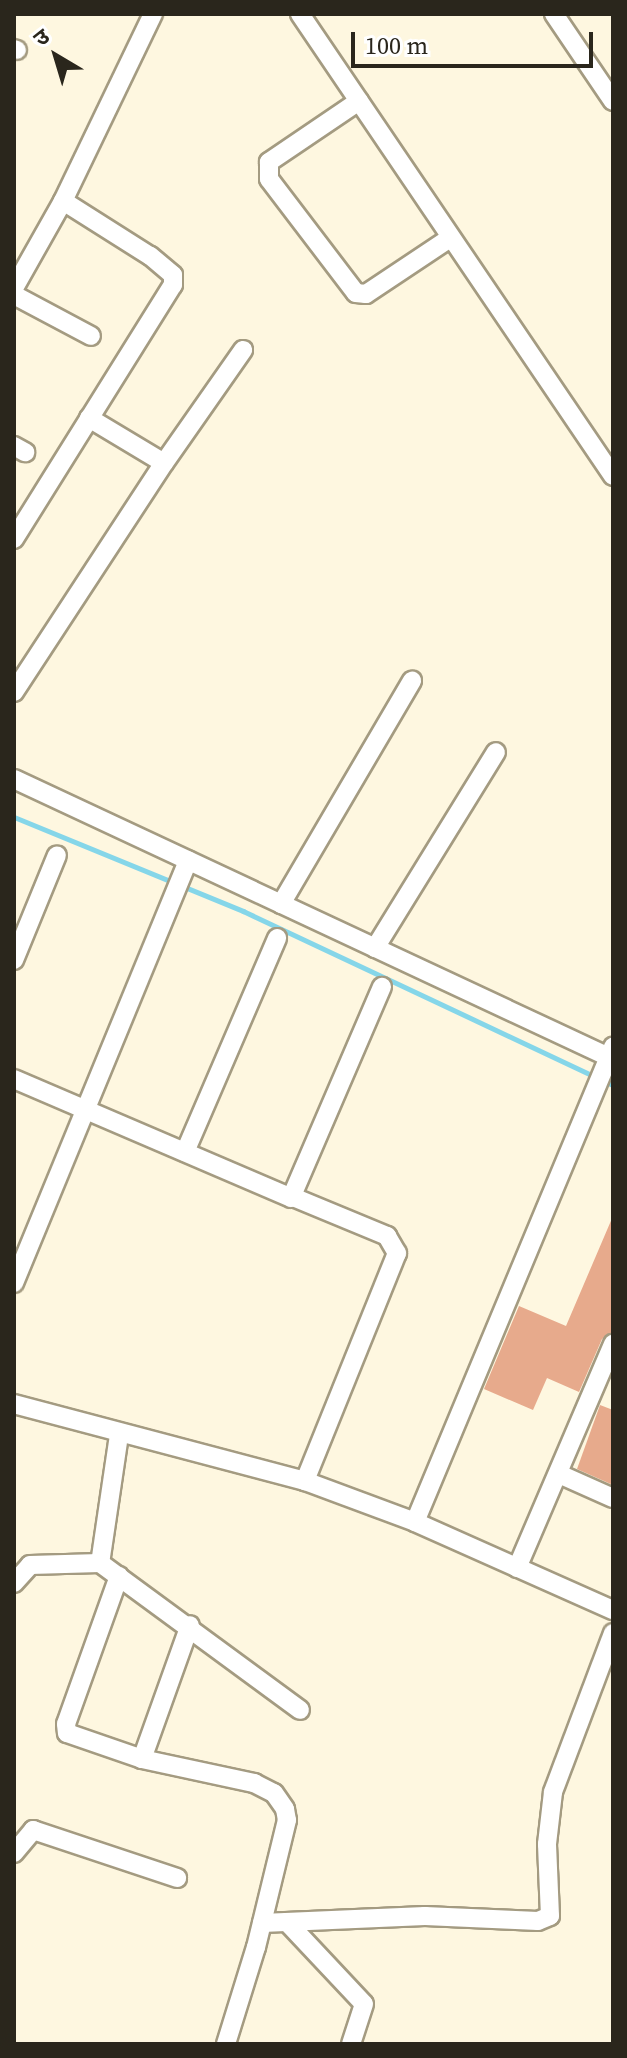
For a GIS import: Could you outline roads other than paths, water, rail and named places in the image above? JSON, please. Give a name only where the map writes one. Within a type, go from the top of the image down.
[{"type":"street","points":[[14,288],[63,201],[153,14]]},
{"type":"street","points":[[300,14],[613,476]]},
{"type":"street","points":[[554,14],[613,101]]},
{"type":"street","points":[[359,101],[269,162],[269,179],[356,293],[366,294],[450,238]]},
{"type":"street","points":[[14,539],[174,279],[150,256],[63,201]]},
{"type":"street","points":[[14,295],[91,336]]},
{"type":"street","points":[[14,692],[164,463],[243,350]]},
{"type":"street","points":[[89,418],[164,463]]},
{"type":"street","points":[[281,904],[412,681]]},
{"type":"street","points":[[375,948],[496,752]]},
{"type":"street","points":[[14,779],[185,866],[281,904],[607,1062],[415,1522]]},
{"type":"street","points":[[14,960],[57,855]]},
{"type":"street","points":[[14,1283],[185,866]]},
{"type":"street","points":[[185,1152],[277,938]]},
{"type":"street","points":[[293,1197],[382,987]]},
{"type":"street","points":[[14,1079],[387,1236],[397,1253],[305,1481]]},
{"type":"street","points":[[517,1568],[613,1344]]},
{"type":"street","points":[[14,1404],[119,1435],[305,1481],[415,1522],[613,1610]]},
{"type":"street","points":[[100,1563],[119,1435]]},
{"type":"street","points":[[559,1474],[613,1498]]},
{"type":"street","points":[[15,1578],[30,1565],[100,1563],[190,1625],[300,1710]]},
{"type":"street","points":[[119,1576],[66,1729],[70,1736],[142,1759],[254,1783],[280,1800],[287,1820],[262,1923],[226,2044]]},
{"type":"street","points":[[142,1759],[190,1625]]},
{"type":"street","points":[[262,1923],[425,1916],[538,1921],[550,1916],[547,1844],[553,1792],[613,1633]]},
{"type":"street","points":[[14,1853],[33,1830],[177,1878]]},
{"type":"street","points":[[287,1922],[364,2004],[351,2044]]},
{"type":"waterway","points":[[14,817],[243,911],[613,1085]]}]
